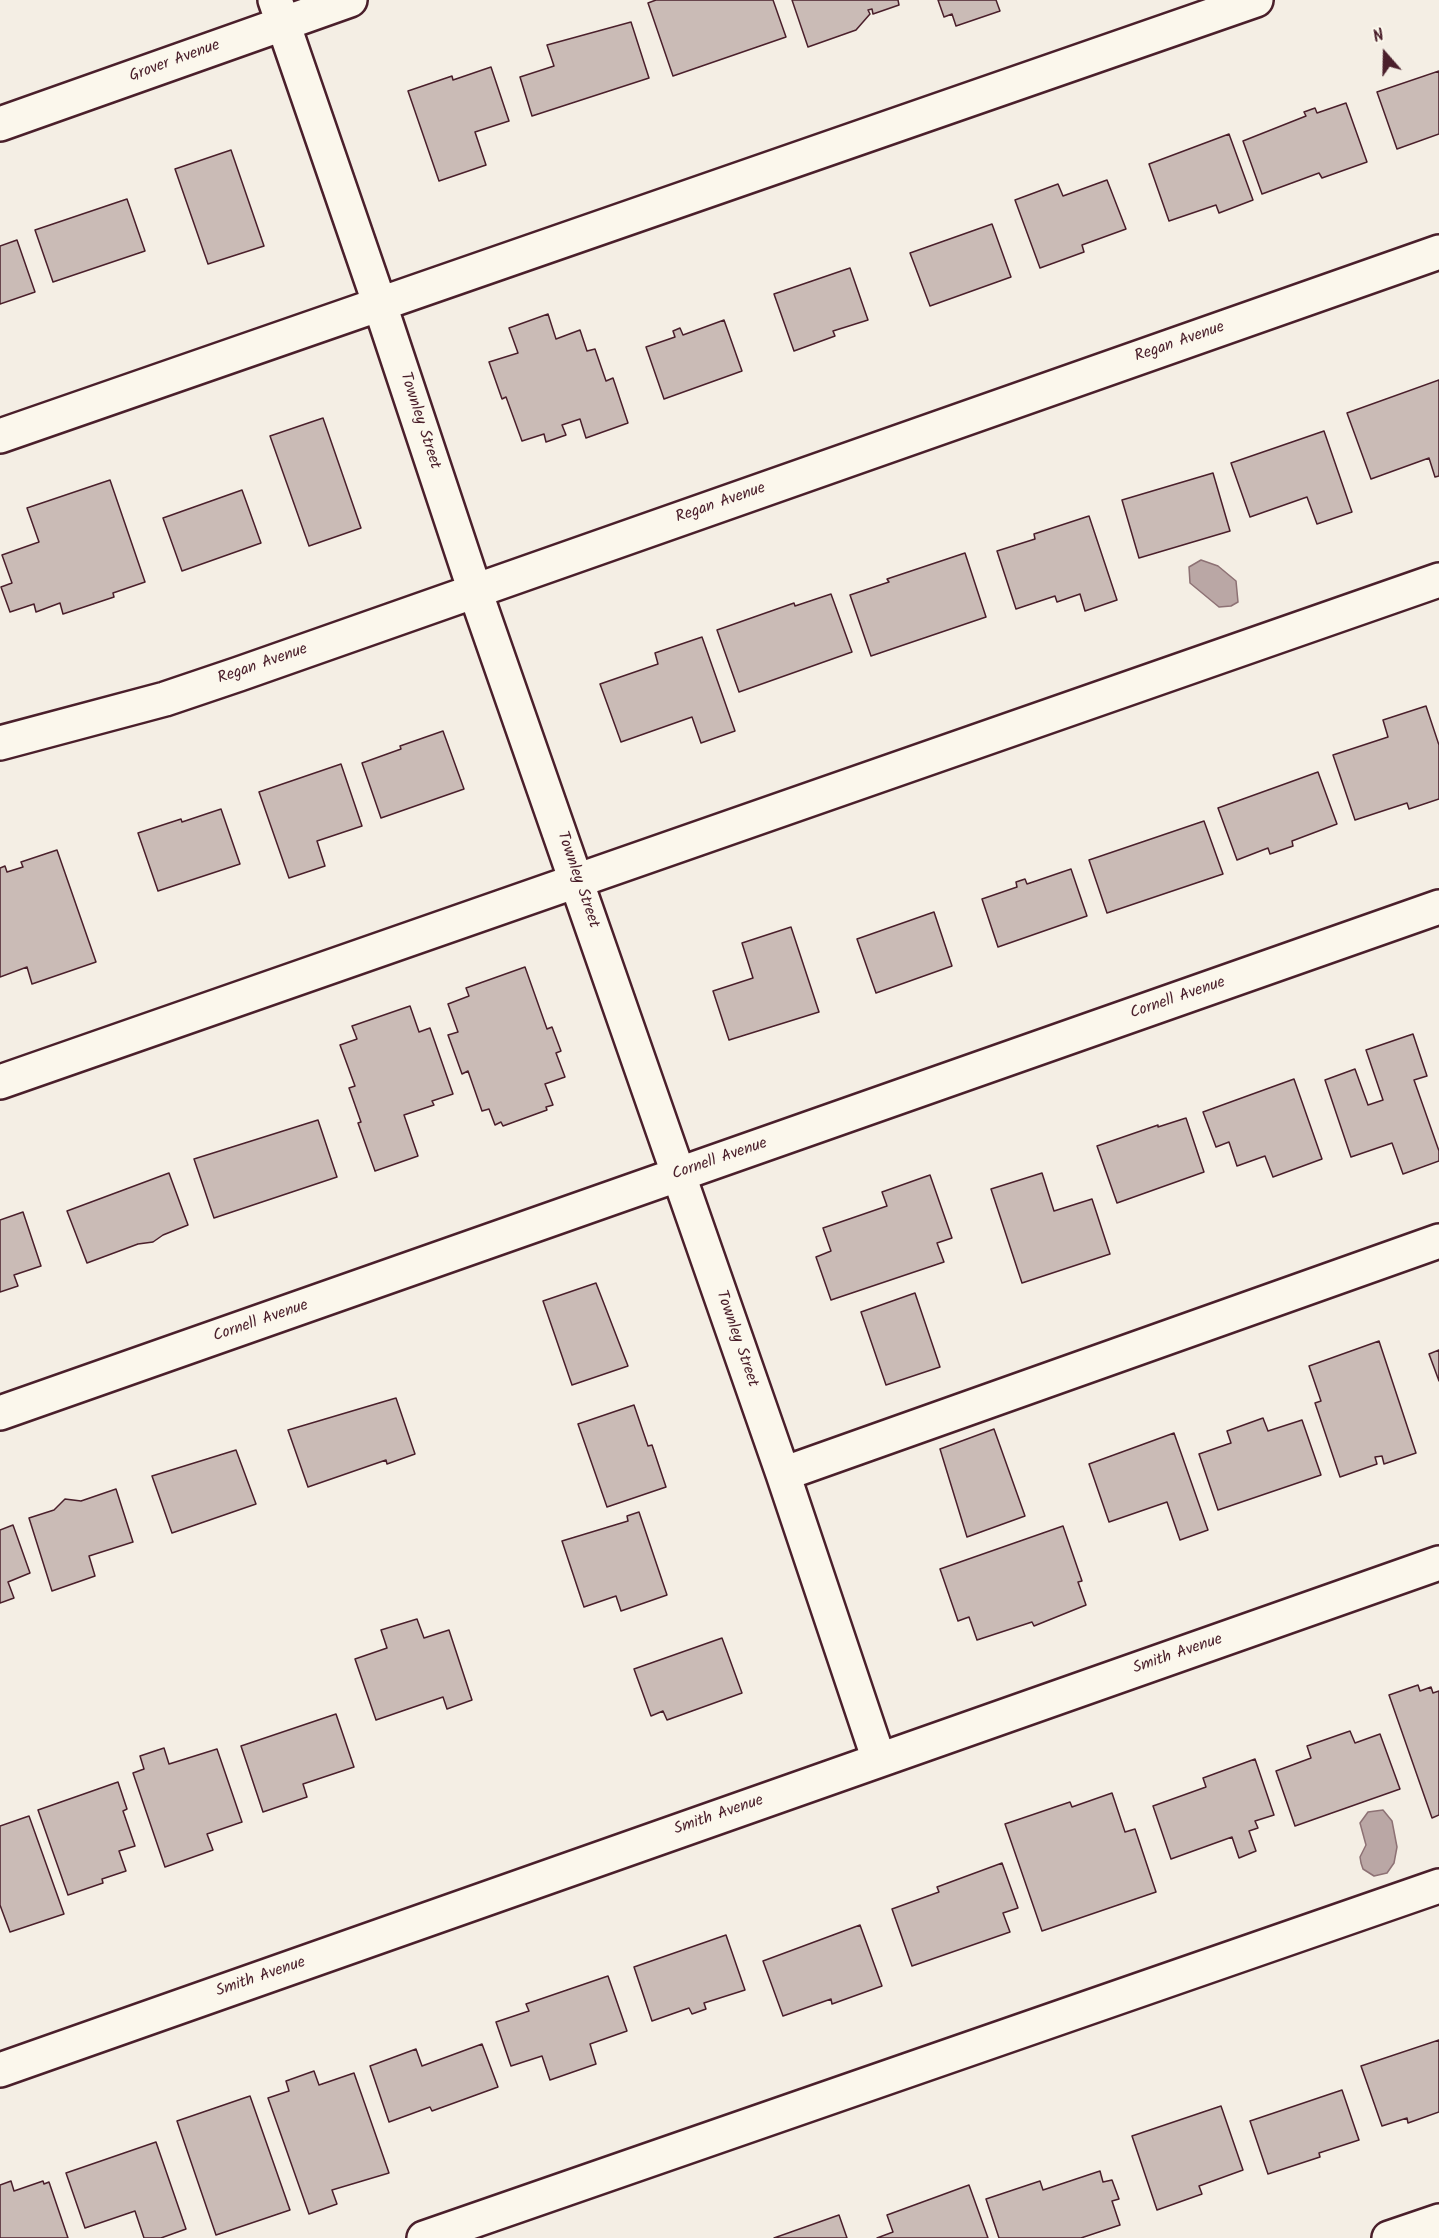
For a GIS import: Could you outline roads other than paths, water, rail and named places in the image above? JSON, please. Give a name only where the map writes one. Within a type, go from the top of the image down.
[{"type":"street","name":"Grover Avenue","points":[[0,124],[279,12],[350,0]]},
{"type":"street","points":[[0,436],[1256,0]]},
{"type":"street","name":"Townley Street","points":[[279,12],[475,591],[579,882],[879,1760]]},
{"type":"street","name":"Regan Avenue","points":[[0,743],[165,699],[1439,252]]},
{"type":"street","points":[[0,1082],[579,882],[1439,580]]},
{"type":"street","name":"Cornell Avenue","points":[[0,1413],[1439,907]]},
{"type":"street","points":[[783,1474],[1439,1241]]},
{"type":"street","name":"Smith Avenue","points":[[0,2070],[1439,1563]]},
{"type":"street","points":[[424,2238],[1439,1886]]},
{"type":"street","points":[[1389,2238],[1439,2221]]}]
